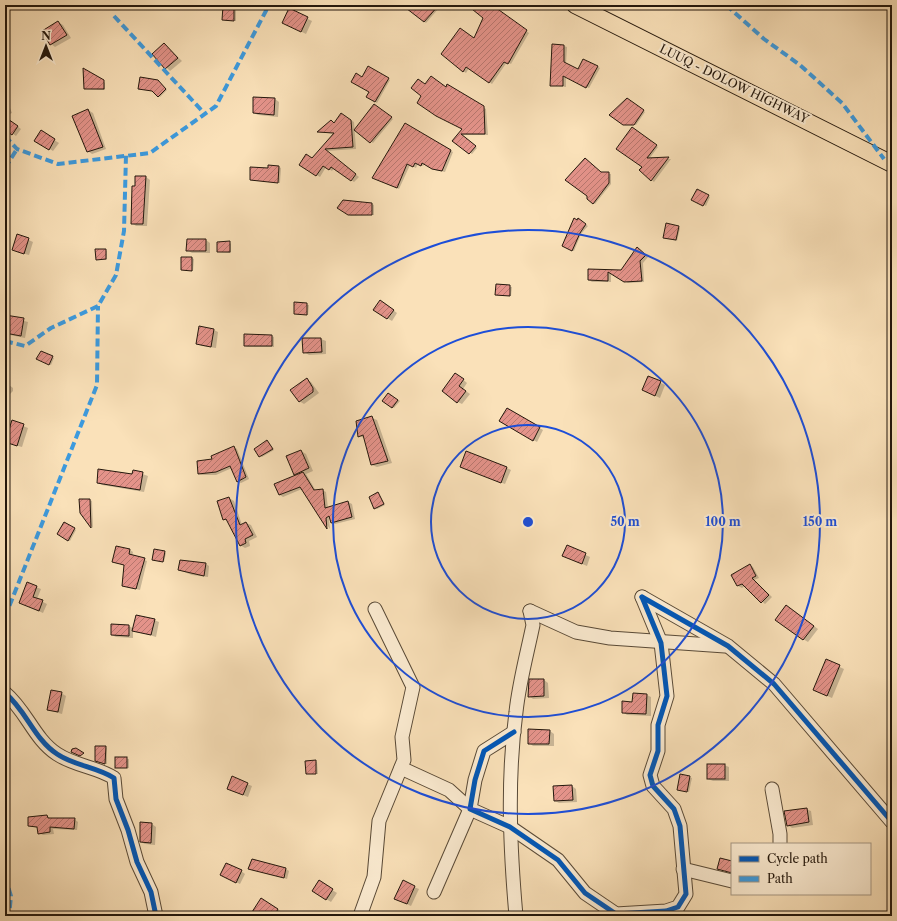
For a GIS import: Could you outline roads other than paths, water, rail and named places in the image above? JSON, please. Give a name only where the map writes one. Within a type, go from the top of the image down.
[{"type":"main road","name":"LUUQ - DOLOW HIGHWAY","points":[[575,5],[889,161]]},
{"type":"street","points":[[401,768],[449,790],[470,809],[510,827],[558,860],[585,893],[616,914],[666,912],[678,907],[686,894],[680,826],[674,809],[653,786],[650,775],[658,751],[658,725],[667,696],[660,643],[642,597],[728,646],[774,684],[892,822]]},
{"type":"street","points":[[360,916],[374,877],[379,821],[404,760],[402,737],[413,687],[375,609]]},
{"type":"street","points":[[516,916],[510,827],[514,732],[516,710],[533,625],[530,611],[576,632],[610,638],[660,643],[728,646]]},
{"type":"street","points":[[5,693],[22,712],[31,727],[56,754],[90,768],[104,771],[114,778],[116,799],[128,830],[137,862],[150,892],[156,916]]},
{"type":"street","points":[[434,892],[470,809],[475,780],[484,751],[514,732]]},
{"type":"street","points":[[772,789],[780,834],[780,843]]},
{"type":"street","points":[[683,870],[731,881]]}]
